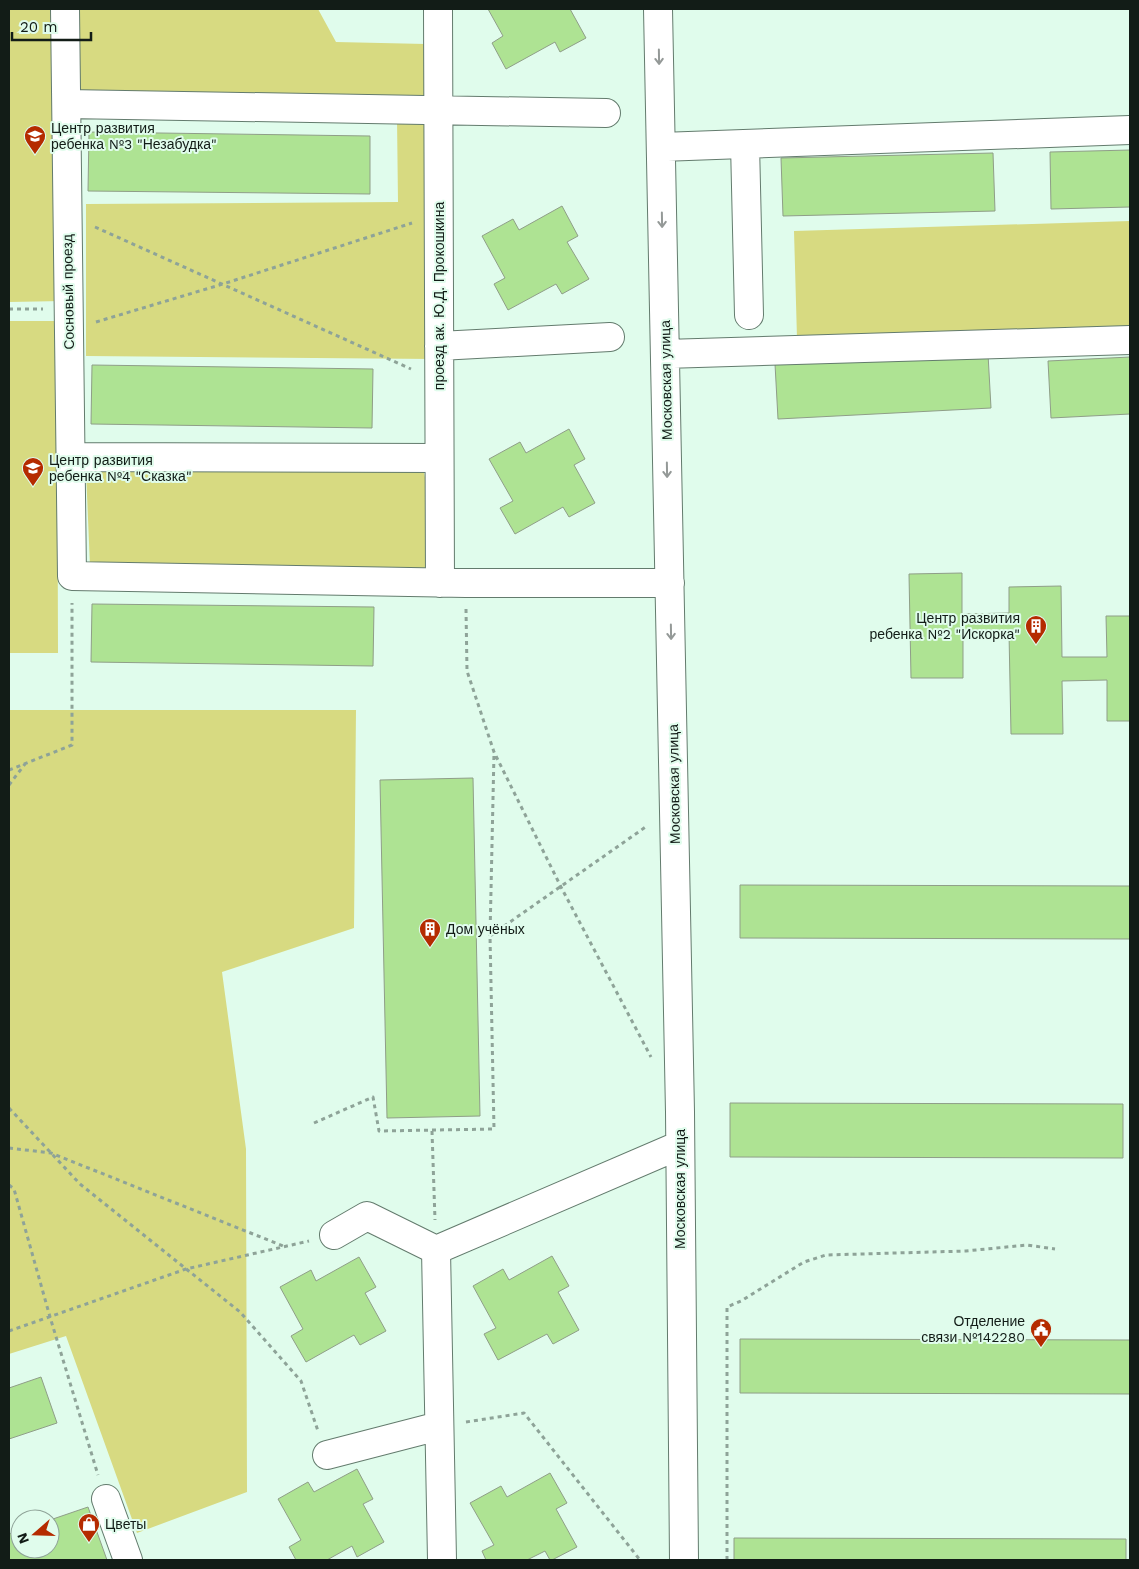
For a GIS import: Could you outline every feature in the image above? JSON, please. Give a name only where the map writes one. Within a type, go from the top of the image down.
[{"type":"street","name":"Сосновый проезд","points":[[65,9],[72,576]]},
{"type":"street","name":"проезд ак. Ю.Д. Прокошкина","points":[[438,9],[439,458],[453,583]]},
{"type":"street","name":"Московская улица","points":[[658,9],[680,1145],[684,1560]]},
{"type":"street","points":[[67,104],[606,113]]},
{"type":"street","points":[[661,147],[1130,130]]},
{"type":"street","points":[[745,144],[749,315]]},
{"type":"street","points":[[439,346],[610,337]]},
{"type":"street","points":[[665,354],[1130,340]]},
{"type":"street","points":[[70,457],[439,458]]},
{"type":"street","points":[[72,576],[453,583],[670,583]]},
{"type":"street","points":[[334,1235],[367,1216],[436,1250],[680,1145]]},
{"type":"street","points":[[436,1250],[442,1560]]},
{"type":"street","points":[[327,1455],[439,1426]]},
{"type":"street","points":[[106,1499],[128,1560]]},
{"type":"path","points":[[68,214],[439,381]]},
{"type":"path","points":[[9,309],[69,319],[223,284],[439,216]]},
{"type":"path","points":[[9,770],[72,745],[72,576]]},
{"type":"path","points":[[453,583],[467,671],[494,752],[561,887],[652,1060]]},
{"type":"path","points":[[314,1123],[373,1097],[379,1132],[494,1129],[490,936],[494,752]]},
{"type":"path","points":[[9,785],[26,763]]},
{"type":"path","points":[[490,936],[674,807]]},
{"type":"path","points":[[9,1108],[80,1184],[240,1312],[301,1381],[327,1455]]},
{"type":"path","points":[[432,1130],[436,1250]]},
{"type":"path","points":[[9,1148],[51,1153],[283,1246]]},
{"type":"path","points":[[9,1184],[14,1189],[50,1316],[106,1499]]},
{"type":"path","points":[[9,1331],[186,1269],[334,1235]]},
{"type":"path","points":[[726,1560],[727,1307],[741,1301],[804,1262],[826,1255],[966,1251],[1027,1245],[1055,1249]]},
{"type":"path","points":[[439,1426],[524,1413],[640,1560]]},
{"type":"green space","name":"Центр развития ребенка №3 \"Незабудка\"","points":[[9,9],[58,9],[63,301],[9,302]]},
{"type":"green space","points":[[75,9],[318,9],[336,42],[426,44],[425,100],[78,95]]},
{"type":"green space","points":[[434,118],[435,359],[86,356],[86,204],[398,202],[397,119]]},
{"type":"green space","points":[[1130,221],[1130,327],[797,338],[794,231]]},
{"type":"green space","name":"Центр развития ребенка №4 \"Сказка\"","points":[[9,321],[57,321],[58,653],[9,653]]},
{"type":"green space","points":[[423,468],[432,510],[431,572],[90,566],[86,471]]},
{"type":"green space","points":[[9,710],[356,710],[354,928],[222,972],[246,1149],[247,1492],[137,1533],[66,1336],[9,1354]]},
{"type":"building","points":[[488,9],[570,9],[586,38],[560,52],[555,42],[506,69],[492,43],[503,36]]},
{"type":"building","points":[[89,132],[370,136],[370,194],[88,191]]},
{"type":"building","points":[[1130,150],[1130,207],[1051,209],[1050,152]]},
{"type":"building","points":[[993,153],[995,211],[783,216],[781,158]]},
{"type":"building","points":[[562,206],[578,236],[567,242],[589,279],[562,294],[556,284],[508,310],[494,284],[505,278],[482,236],[513,219],[519,230]]},
{"type":"building","points":[[988,354],[991,408],[778,419],[775,364]]},
{"type":"building","points":[[1130,357],[1130,414],[1051,418],[1048,361]]},
{"type":"building","points":[[92,365],[373,369],[372,428],[91,424]]},
{"type":"building","points":[[569,429],[585,459],[574,465],[595,503],[569,517],[563,507],[515,534],[500,508],[513,501],[489,459],[520,442],[526,453]]},
{"type":"building","name":"Центр развития ребенка №2 \"Искорка\"","points":[[962,573],[962,614],[1009,613],[1009,587],[1061,586],[1062,657],[1107,657],[1106,616],[1130,616],[1130,721],[1107,721],[1107,680],[1062,681],[1063,734],[1011,734],[1009,633],[963,634],[963,678],[911,678],[909,574]]},
{"type":"building","points":[[92,604],[374,607],[373,666],[91,662]]},
{"type":"building","name":"Дом учёных","points":[[473,778],[480,1116],[387,1118],[380,780]]},
{"type":"building","points":[[740,885],[1130,886],[1130,939],[740,938]]},
{"type":"building","points":[[730,1103],[1123,1104],[1123,1158],[730,1157]]},
{"type":"building","points":[[552,1256],[569,1286],[558,1292],[579,1330],[553,1344],[547,1334],[498,1360],[484,1334],[496,1328],[473,1286],[503,1269],[509,1280]]},
{"type":"building","points":[[359,1257],[376,1287],[365,1293],[386,1331],[360,1345],[354,1335],[306,1362],[291,1336],[303,1329],[280,1287],[311,1270],[316,1281]]},
{"type":"building","points":[[740,1339],[1130,1340],[1130,1394],[740,1393]]},
{"type":"building","points":[[41,1377],[57,1423],[9,1439],[9,1388]]},
{"type":"building","points":[[357,1469],[373,1499],[363,1504],[384,1542],[357,1557],[352,1546],[327,1560],[296,1560],[289,1547],[301,1540],[278,1499],[308,1482],[314,1492]]},
{"type":"building","points":[[550,1473],[567,1503],[556,1509],[577,1547],[552,1560],[550,1560],[545,1551],[527,1560],[486,1560],[482,1551],[494,1545],[470,1503],[501,1486],[507,1497]]},
{"type":"building","points":[[88,1507],[107,1560],[9,1560],[10,1534],[10,1559],[60,1559],[60,1517]]},
{"type":"building","points":[[734,1538],[1126,1539],[1126,1560],[734,1560]]},
{"type":"place","name":"Центр развития ребенка №3 \"Незабудка\"","points":[[35,155]]},
{"type":"place","name":"Центр развития ребенка №4 \"Сказка\"","points":[[33,487]]},
{"type":"place","name":"Центр развития ребенка №2 \"Искорка\"","points":[[1036,645]]},
{"type":"place","name":"Дом учёных","points":[[430,948]]},
{"type":"place","name":"Отделение связи №142280","points":[[1041,1348]]},
{"type":"place","name":"Цветы","points":[[89,1543]]}]
